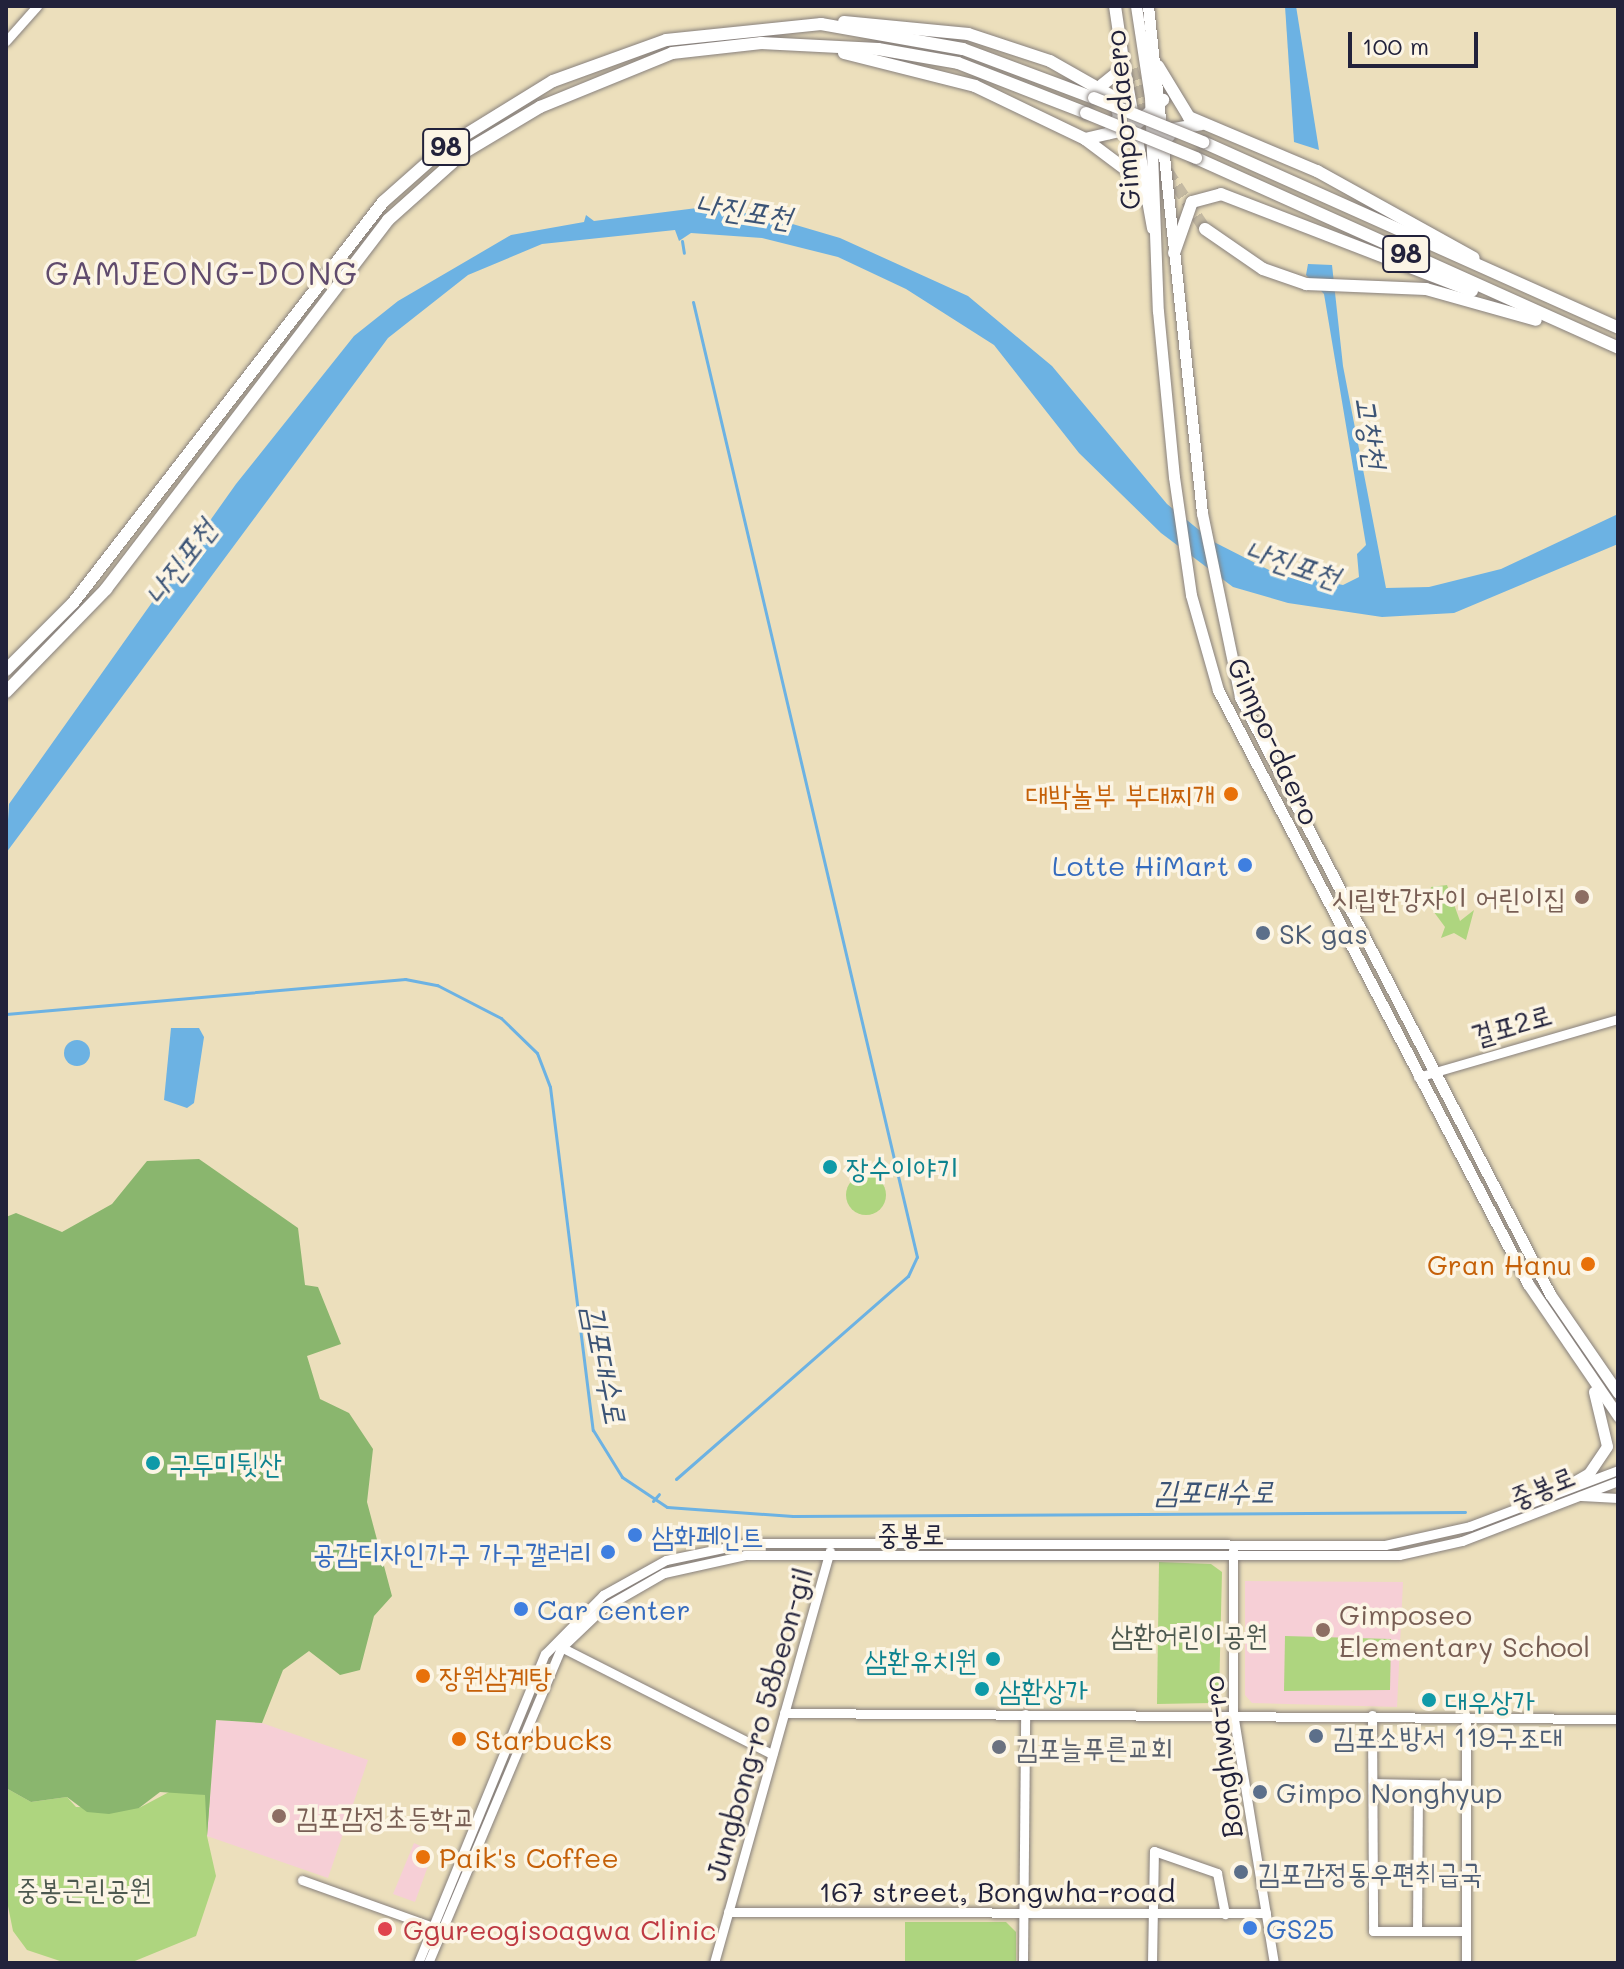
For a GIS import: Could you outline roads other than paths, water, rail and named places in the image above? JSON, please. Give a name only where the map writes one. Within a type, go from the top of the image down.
[{"type":"highway","points":[[1115,6],[1128,68]]},
{"type":"highway","points":[[1122,6],[1133,128],[1153,228]]},
{"type":"highway","points":[[821,24],[886,22],[968,34],[1102,85],[1119,117],[1106,136]]},
{"type":"highway","name":"98","points":[[6,670],[73,603],[350,241],[444,148],[606,57],[708,31],[821,24],[963,49],[1203,142],[1618,328]]},
{"type":"highway","points":[[806,44],[949,77],[1085,139],[1129,172],[1153,228]]},
{"type":"highway","name":"98","points":[[6,692],[106,589],[359,254],[431,177],[501,129],[620,69],[718,45],[806,44],[958,63],[1196,158],[1618,348]]},
{"type":"highway","points":[[1158,66],[1179,108],[1201,124],[1317,171],[1540,293]]},
{"type":"highway","points":[[1102,85],[1128,68]]},
{"type":"highway","points":[[1085,139],[1133,128],[1151,116],[1163,100]]},
{"type":"highway","points":[[1154,155],[1167,136],[1201,124]]},
{"type":"highway","points":[[1174,253],[1192,202],[1221,194],[1376,260],[1536,312]]},
{"type":"highway","points":[[1205,229],[1263,269],[1306,284],[1454,294],[1600,341]]},
{"type":"main road","name":"Gimpo-daero","points":[[1136,6],[1151,116],[1153,228],[1174,477],[1185,563],[1218,690],[1528,1284],[1590,1384],[1618,1416]]},
{"type":"main road","name":"Gimpo-daero","points":[[1148,6],[1167,136],[1174,253],[1202,513],[1213,584],[1250,719],[1572,1331],[1618,1393]]},
{"type":"main road","points":[[1565,1493],[1589,1473],[1607,1446],[1590,1384]]},
{"type":"street","points":[[6,41],[37,6]]},
{"type":"street","name":"걸포2로","points":[[1419,1079],[1618,1022]]},
{"type":"street","name":"중봉로","points":[[1565,1493],[1618,1470]]},
{"type":"street","name":"중봉로","points":[[1565,1493],[1618,1481]]},
{"type":"street","points":[[418,1963],[557,1645],[603,1595],[666,1560],[732,1544],[1233,1550],[1421,1540],[1565,1493],[1618,1498]]},
{"type":"street","name":"Jungbong-ro 58beon-gil","points":[[714,1963],[831,1544]]},
{"type":"street","name":"중봉로","points":[[428,1963],[557,1645],[603,1608],[677,1568],[735,1556],[1233,1550]]},
{"type":"street","name":"Bonghwa-ro","points":[[1233,1550],[1233,1713],[1274,1963]]},
{"type":"street","points":[[557,1645],[772,1754]]},
{"type":"street","points":[[784,1713],[1233,1713],[1618,1719]]},
{"type":"street","points":[[1023,1963],[1025,1714]]},
{"type":"street","points":[[1372,1715],[1373,1931],[1466,1931]]},
{"type":"street","points":[[1466,1716],[1466,1963]]},
{"type":"street","points":[[1373,1783],[1466,1785]]},
{"type":"street","points":[[1417,1931],[1418,1784]]},
{"type":"street","points":[[1152,1963],[1157,1850],[1217,1873],[1225,1914]]},
{"type":"street","points":[[302,1880],[433,1927]]},
{"type":"street","name":"167 street, Bongwha-road","points":[[728,1912],[1266,1913]]},
{"type":"water","points":[[1285,6],[1296,6],[1319,150],[1294,142]]},
{"type":"water","points":[[697,208],[762,215],[840,238],[968,296],[1052,366],[1167,504],[1214,542],[1269,570],[1343,585],[1359,577],[1357,554],[1366,545],[1324,294],[1306,275],[1308,264],[1332,265],[1343,366],[1386,588],[1429,587],[1501,569],[1618,514],[1618,544],[1454,613],[1382,617],[1288,603],[1233,587],[1161,533],[1079,453],[994,345],[906,289],[838,257],[762,238],[691,233],[679,241],[675,230],[542,244],[468,275],[388,338],[6,853],[9,804],[236,484],[354,336],[398,301],[511,235],[584,222],[586,215],[594,221]]},
{"type":"water","points":[[171,1028],[199,1028],[204,1037],[194,1103],[187,1108],[164,1100]]},
{"type":"water","points":[[77,1040],[87,1043],[90,1053],[87,1063],[77,1066],[67,1063],[64,1053],[67,1043]]},
{"type":"waterway","points":[[682,241],[684,253]]},
{"type":"waterway","points":[[676,1479],[908,1276],[917,1257],[693,302]]},
{"type":"waterway","name":"김포대수로","points":[[6,1014],[405,979],[437,985],[501,1018],[537,1053],[550,1087],[593,1430],[622,1477],[667,1507],[793,1516],[1465,1512]]},
{"type":"waterway","name":"김포대수로","points":[[653,1501],[659,1494]]},
{"type":"tunnel","points":[[1132,69],[1150,123]]},
{"type":"tunnel","points":[[1167,171],[1205,229]]},
{"type":"place","name":"대박놀부 부대찌개","points":[[1231,794]]},
{"type":"place","name":"Lotte HiMart","points":[[1245,865]]},
{"type":"place","name":"시립한강자이 어린이집","points":[[1582,897]]},
{"type":"place","name":"SK gas","points":[[1263,933]]},
{"type":"place","name":"장수이야기","points":[[830,1167]]},
{"type":"place","name":"Gran Hanu","points":[[1588,1264]]},
{"type":"place","name":"구두미뒷산","points":[[153,1463]]},
{"type":"place","name":"삼화페인트","points":[[635,1535]]},
{"type":"place","name":"공감디자인가구 가구갤러리","points":[[608,1552]]},
{"type":"place","name":"Car center","points":[[521,1609]]},
{"type":"place","name":"Gimposeo Elementary School","points":[[1323,1630]]},
{"type":"place","name":"삼환유치원","points":[[993,1659]]},
{"type":"place","name":"장원삼계탕","points":[[423,1676]]},
{"type":"place","name":"삼환상가","points":[[982,1689]]},
{"type":"place","name":"대우상가","points":[[1429,1700]]},
{"type":"place","name":"김포소방서 119구조대","points":[[1316,1736]]},
{"type":"place","name":"Starbucks","points":[[459,1739]]},
{"type":"place","name":"김포늘푸른교회","points":[[999,1747]]},
{"type":"place","name":"Gimpo Nonghyup","points":[[1260,1792]]},
{"type":"place","name":"김포감정초등학교","points":[[279,1816]]},
{"type":"place","name":"Paik's Coffee","points":[[423,1857]]},
{"type":"place","name":"김포감정동우편취급국","points":[[1241,1872]]},
{"type":"place","name":"GS25","points":[[1250,1928]]},
{"type":"place","name":"Ggureogisoagwa Clinic","points":[[385,1929]]},
{"type":"district","name":"GAMJEONG-DONG","points":[[202,272]]},
{"type":"water label","name":"나진포천","points":[[744,209]]},
{"type":"water label","name":"고창천","points":[[1372,432]]},
{"type":"water label","name":"나진포천","points":[[179,561]]},
{"type":"water label","name":"나진포천","points":[[1293,562]]},
{"type":"park label","name":"삼환어린이공원","points":[[1189,1634]]},
{"type":"park label","name":"중봉근린공원","points":[[84,1888]]}]
